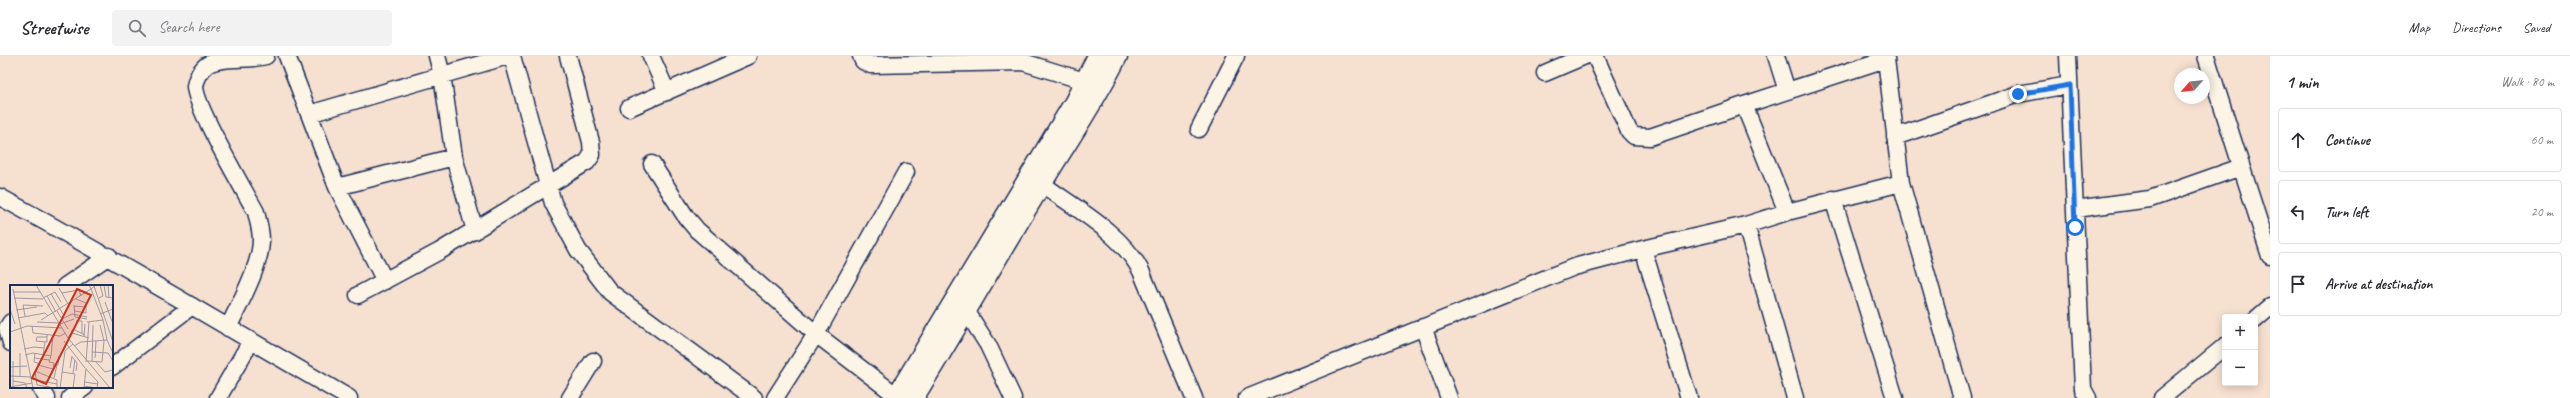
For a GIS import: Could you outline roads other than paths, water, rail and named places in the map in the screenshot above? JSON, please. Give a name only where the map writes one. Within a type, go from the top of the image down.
[{"type":"street","points":[[228,328],[251,279],[261,241],[256,212],[201,108],[195,86],[198,75],[206,65],[217,60],[256,59],[266,56]]},
{"type":"street","points":[[287,56],[337,187],[385,281]]},
{"type":"street","points":[[436,56],[442,75],[454,157],[475,231]]},
{"type":"street","points":[[309,114],[508,56]]},
{"type":"street","points":[[512,56],[553,203],[578,250],[610,292],[754,398]]},
{"type":"street","points":[[358,295],[475,231],[548,188],[587,162],[592,155],[591,142],[568,56]]},
{"type":"street","points":[[651,56],[667,92]]},
{"type":"street","points":[[629,108],[748,56]]},
{"type":"street","points":[[861,56],[863,61],[871,66],[952,60],[1031,63],[1089,93]]},
{"type":"street","points":[[1089,93],[1098,56]]},
{"type":"street","points":[[652,164],[691,224],[816,334],[902,397],[962,303],[1035,179],[1089,93],[1117,56]]},
{"type":"street","points":[[1199,129],[1236,56]]},
{"type":"street","points":[[1544,72],[1585,56]]},
{"type":"street","points":[[1595,56],[1629,131],[1634,136],[1650,137],[1884,58],[1901,183],[1962,398]]},
{"type":"street","points":[[1776,56],[1787,91]]},
{"type":"street","points":[[2068,56],[2083,389],[2088,398]]},
{"type":"street","points":[[2206,56],[2269,254]]},
{"type":"street","points":[[1896,139],[2018,94],[2070,85]]},
{"type":"street","points":[[1744,105],[1787,212]]},
{"type":"street","points":[[337,187],[454,157]]},
{"type":"street","points":[[2075,213],[2150,199],[2241,167]]},
{"type":"street","points":[[775,398],[816,334],[906,172]]},
{"type":"street","points":[[1035,179],[1108,233],[1137,263],[1194,398]]},
{"type":"street","points":[[1247,398],[1574,267],[1746,225],[1833,199],[1901,183]]},
{"type":"street","points":[[0,197],[109,256],[228,328],[349,398]]},
{"type":"street","points":[[1833,199],[1895,398]]},
{"type":"street","points":[[1746,225],[1795,398]]},
{"type":"street","points":[[1643,249],[1689,398]]},
{"type":"street","points":[[66,285],[109,256]]},
{"type":"street","points":[[962,303],[988,345],[1013,398]]},
{"type":"street","points":[[113,365],[192,306]]},
{"type":"street","points":[[2258,317],[2270,307]]},
{"type":"street","points":[[10,324],[7,328],[10,339]]},
{"type":"street","points":[[1423,327],[1449,398]]},
{"type":"street","points":[[218,398],[251,341]]},
{"type":"street","points":[[2162,398],[2222,348]]},
{"type":"street","points":[[570,398],[593,360]]},
{"type":"street","points":[[41,388],[47,398]]},
{"type":"street","points":[[70,398],[84,388]]}]
